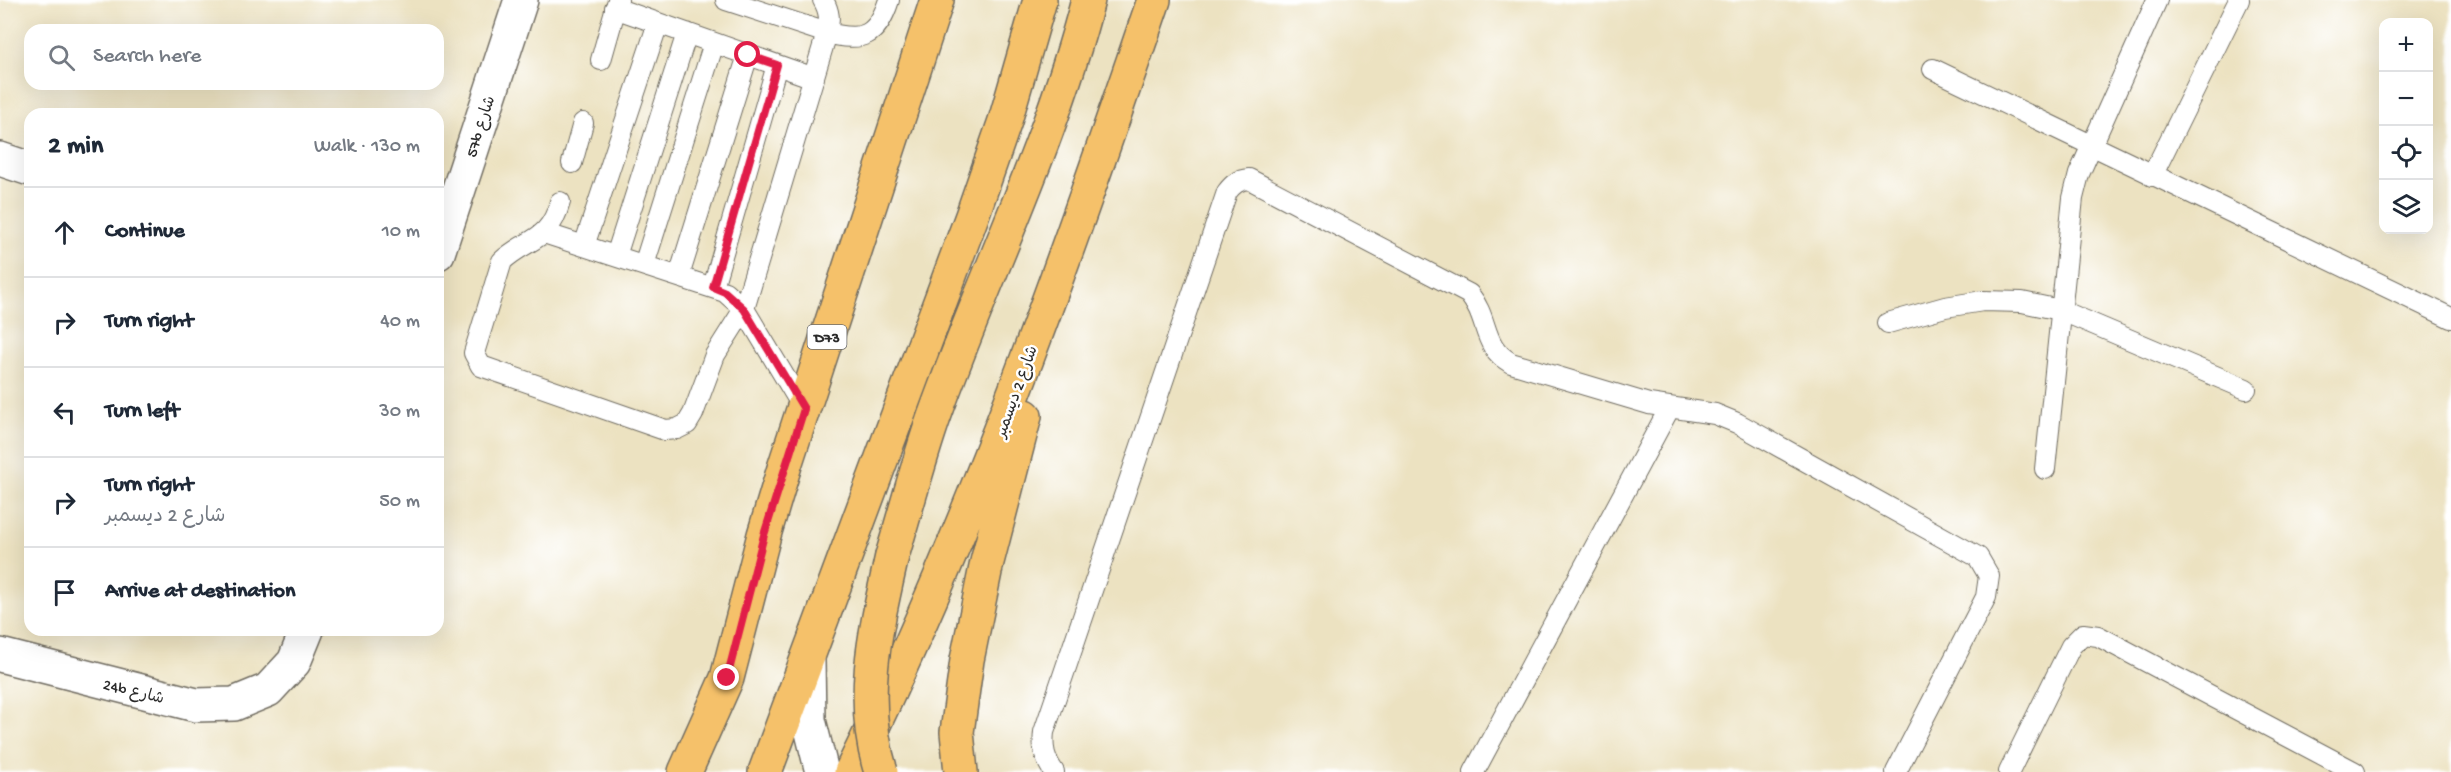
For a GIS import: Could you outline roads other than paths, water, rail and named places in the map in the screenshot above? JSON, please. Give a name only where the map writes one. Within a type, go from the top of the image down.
[{"type":"main road","name":"D73","points":[[685,772],[727,678],[764,535],[937,0]]},
{"type":"main road","points":[[765,772],[808,662],[1005,121],[1040,0]]},
{"type":"main road","points":[[881,772],[872,729],[870,672],[876,627],[892,556],[934,417],[1025,190],[1059,95],[1088,0]]},
{"type":"main road","name":"شارع 2 ديسمبر","points":[[851,772],[922,622],[962,530],[1154,0]]},
{"type":"main road","points":[[961,772],[957,732],[967,660],[987,561],[1022,434],[1032,373],[1032,342]]},
{"type":"street","name":"57b شارع","points":[[444,235],[521,0]]},
{"type":"street","points":[[0,159],[24,167]]},
{"type":"street","name":"24b شارع","points":[[0,656],[196,705],[234,704],[268,690],[294,662],[305,636]]},
{"type":"street","points":[[808,662],[809,720],[822,772]]},
{"type":"lane","points":[[726,0],[849,39],[862,37],[877,27],[889,0]]},
{"type":"lane","points":[[560,202],[554,220],[544,233],[502,261],[474,353],[481,366],[665,430],[677,429],[687,424],[715,355],[744,309],[830,21],[828,8],[823,0]]},
{"type":"lane","points":[[2045,469],[2073,198],[2079,174],[2157,0]]},
{"type":"lane","points":[[2152,176],[2239,0]]},
{"type":"lane","points":[[601,60],[617,4],[658,23],[814,78]]},
{"type":"lane","points":[[584,246],[658,23]]},
{"type":"lane","points":[[616,256],[687,33]]},
{"type":"lane","points":[[644,265],[714,43]]},
{"type":"lane","points":[[679,276],[748,55]]},
{"type":"lane","points":[[713,287],[777,65]]},
{"type":"lane","points":[[1934,69],[2152,176],[2451,318]]},
{"type":"lane","points":[[572,163],[583,123]]},
{"type":"lane","points":[[1054,772],[1046,760],[1042,747],[1044,732],[1227,192],[1240,180],[1249,179],[1469,294],[1483,316],[1493,350],[1511,363],[1669,409],[1692,409],[1715,414],[1737,423],[1978,557],[1989,576],[1986,597],[1896,772]]},
{"type":"lane","points":[[544,233],[725,292],[744,309],[804,409]]},
{"type":"lane","points":[[1888,322],[1945,307],[1983,301],[2022,302],[2060,310],[2246,389]]},
{"type":"lane","points":[[1474,772],[1669,409]]},
{"type":"lane","points":[[2009,772],[2070,646],[2083,634],[2098,636],[2355,772]]}]
